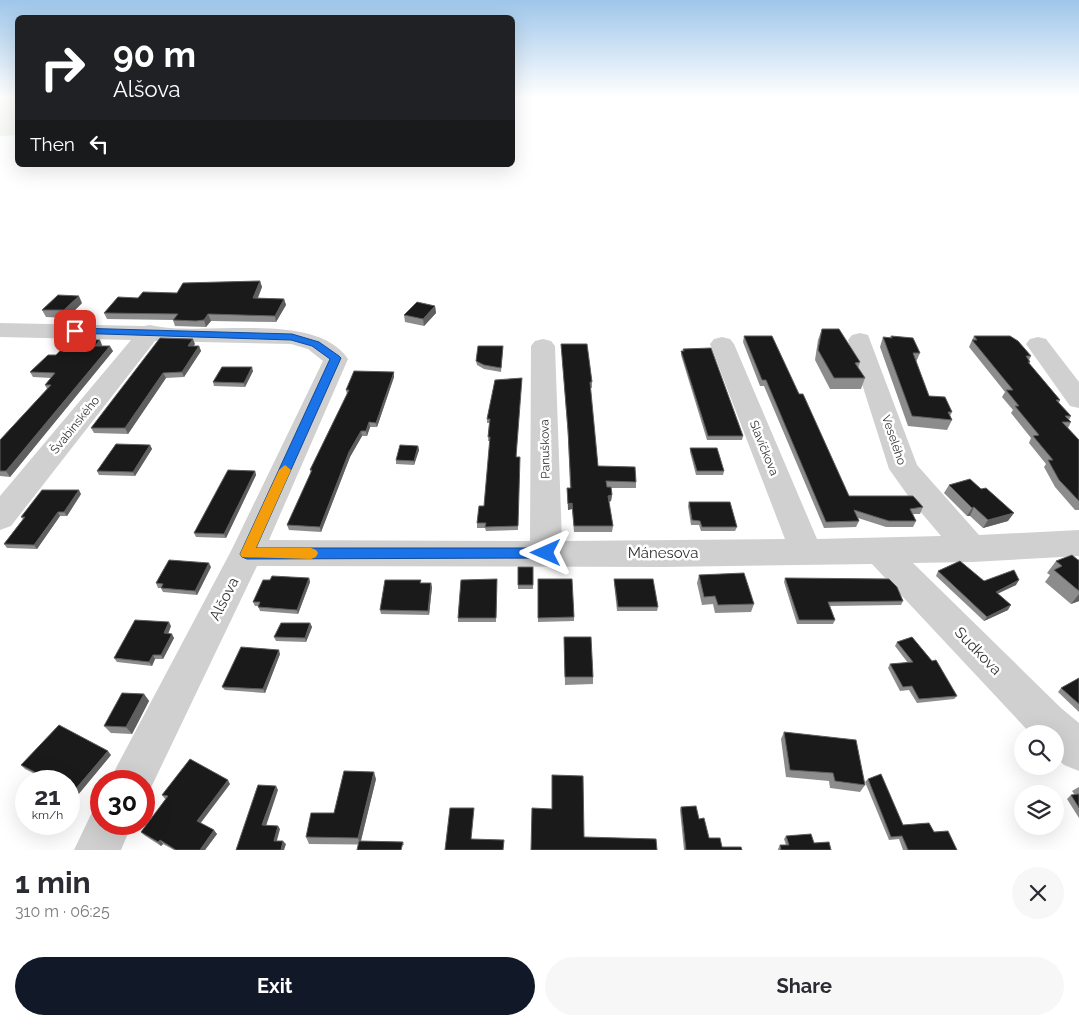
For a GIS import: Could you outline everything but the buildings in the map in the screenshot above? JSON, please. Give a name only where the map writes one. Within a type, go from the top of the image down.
[{"type":"street","points":[[0,330],[150,332]]},
{"type":"street","name":"Alšova","points":[[138,770],[247,554],[336,358],[316,344],[292,337],[150,332]]},
{"type":"street","name":"Švabinského","points":[[0,518],[150,332]]},
{"type":"street","name":"Veselého","points":[[860,340],[904,469],[972,549]]},
{"type":"street","name":"Slavíčkova","points":[[722,344],[806,552]]},
{"type":"street","points":[[1038,344],[1079,400]]},
{"type":"street","name":"Panuškova","points":[[543,346],[546,553]]},
{"type":"street","name":"Mánesova","points":[[247,554],[806,552],[972,549],[1079,543]]},
{"type":"street","name":"Sudkova","points":[[880,551],[1047,722],[1079,750]]},
{"type":"street","points":[[97,850],[104,835]]},
{"type":"slow traffic","points":[[285,470],[247,554],[311,553]]},
{"type":"route","points":[[75,331],[292,337],[316,344],[336,358],[247,554],[546,553]]}]
